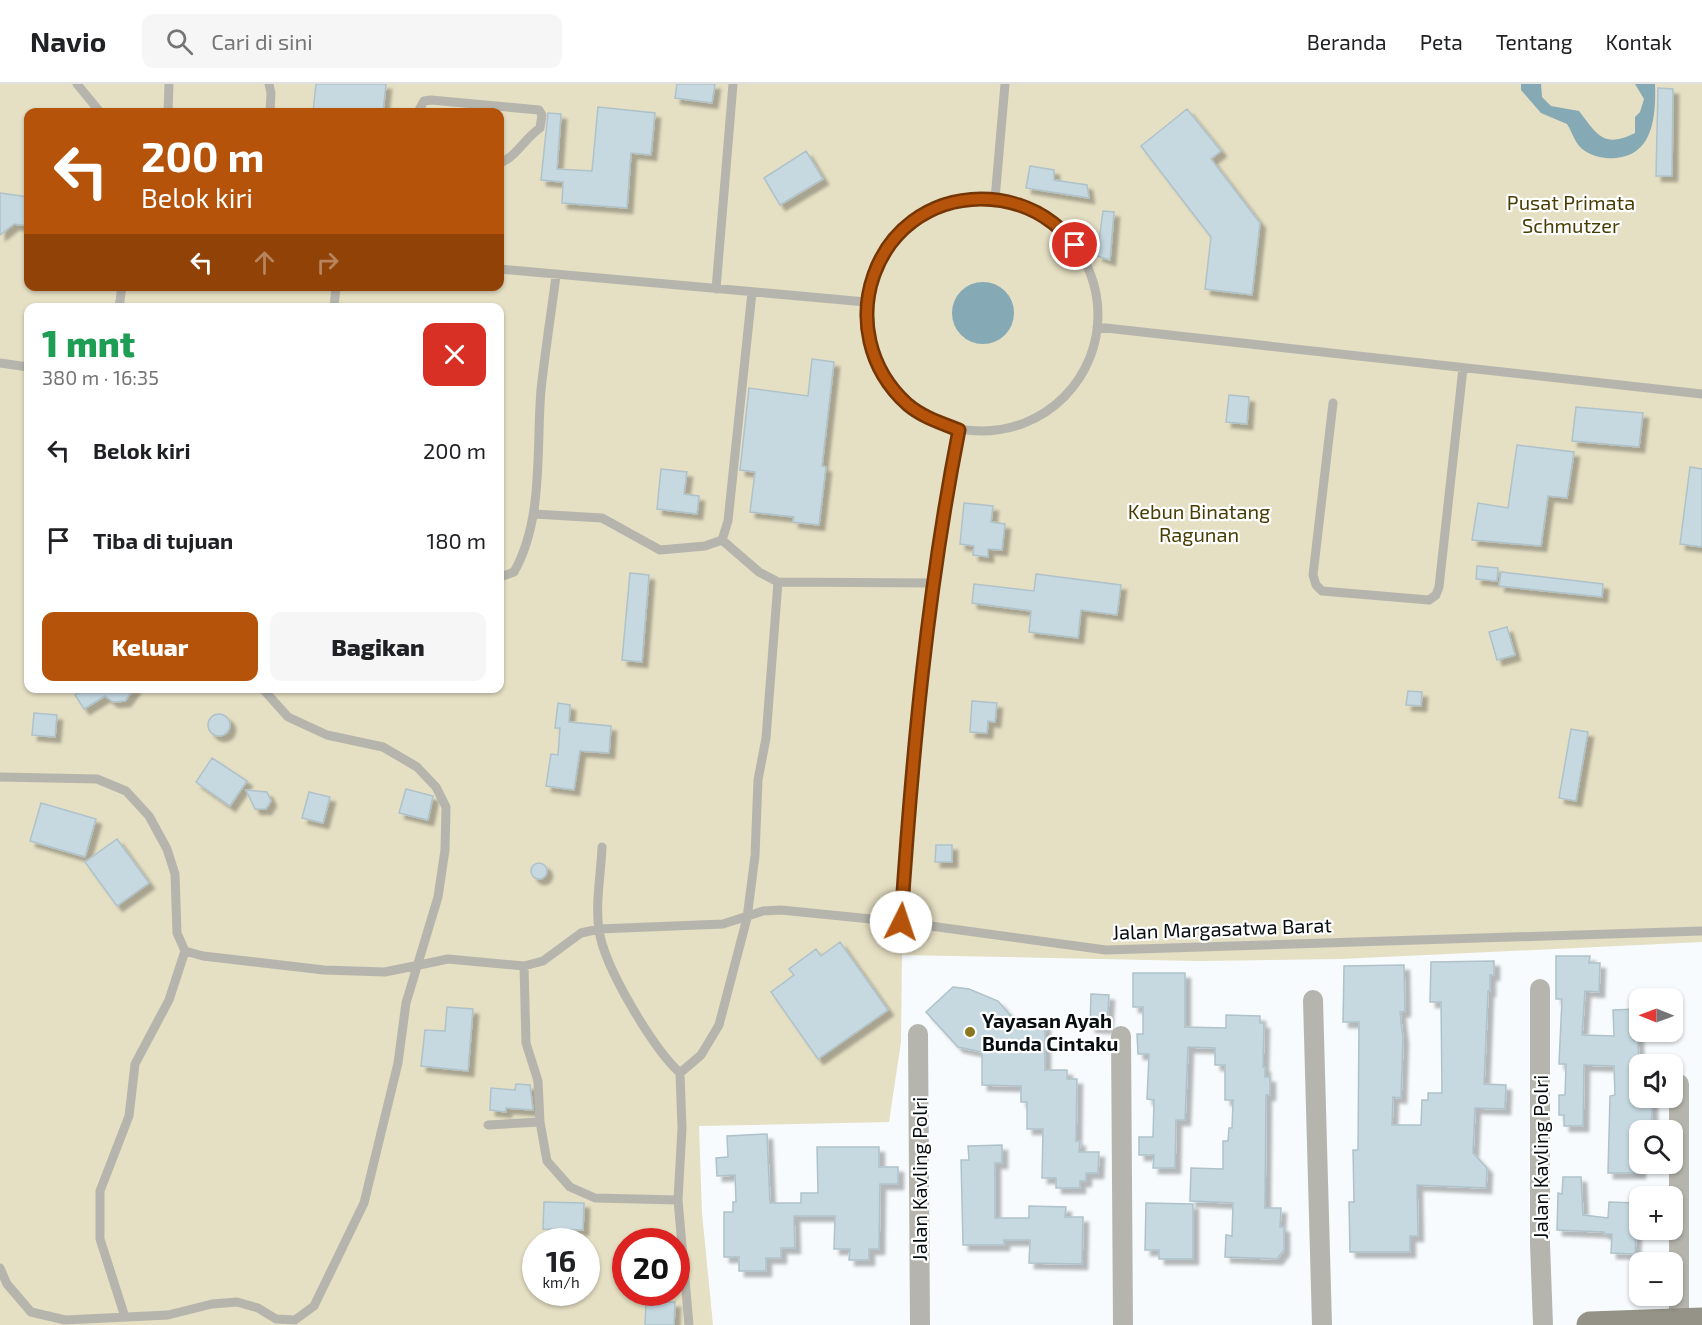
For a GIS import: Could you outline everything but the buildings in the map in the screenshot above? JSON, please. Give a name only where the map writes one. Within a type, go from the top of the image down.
[{"type":"main road","points":[[1590,1325],[1687,1323]]},
{"type":"street","name":"Jalan Kavling Polri","points":[[1540,989],[1540,1244],[1543,1325]]},
{"type":"street","points":[[1313,1000],[1322,1325]]},
{"type":"street","name":"Jalan Kavling Polri","points":[[918,1034],[921,1325]]},
{"type":"street","points":[[1121,1036],[1123,1325]]},
{"type":"street","points":[[1680,1108],[1687,1323]]},
{"type":"lane","points":[[77,84],[97,108]]},
{"type":"lane","points":[[168,108],[169,84]]},
{"type":"lane","points":[[269,84],[270,108]]},
{"type":"lane","points":[[716,289],[733,84]]},
{"type":"lane","points":[[995,199],[1005,84]]},
{"type":"lane","points":[[420,108],[424,101],[431,100],[539,110],[542,116],[540,128],[522,141],[509,160],[504,162]]},
{"type":"lane","points":[[965,199],[995,199],[1026,207],[1053,223],[1075,245],[1089,271],[1096,298],[1097,327],[1090,356],[1077,382],[1057,404],[1032,420],[1004,430],[959,430],[932,420],[908,405],[888,384],[874,358],[867,331],[866,302],[874,272],[888,245],[910,223],[936,208],[965,199]]},
{"type":"lane","points":[[504,270],[556,276],[866,302]]},
{"type":"lane","points":[[504,576],[514,572],[525,553],[534,514],[542,389],[556,276]]},
{"type":"lane","points":[[722,540],[728,521],[752,292]]},
{"type":"lane","points":[[1097,327],[1702,394]]},
{"type":"lane","points":[[0,363],[24,366]]},
{"type":"lane","points":[[1333,403],[1313,575],[1316,585],[1322,591],[1430,600],[1439,587],[1463,368]]},
{"type":"lane","points":[[901,922],[913,743],[933,583],[959,430]]},
{"type":"lane","points":[[534,514],[602,518],[660,550],[705,546],[722,540]]},
{"type":"lane","points":[[722,540],[759,572],[778,582],[933,583]]},
{"type":"lane","points":[[680,1073],[701,1055],[719,1025],[747,918],[755,856],[758,780],[766,738],[778,582]]},
{"type":"lane","points":[[0,1268],[7,1284],[31,1312],[65,1320],[168,1315],[212,1304],[237,1302],[258,1308],[276,1319],[295,1320],[314,1306],[364,1203],[398,1063],[406,1003],[438,897],[445,850],[446,807],[436,787],[417,767],[383,747],[327,735],[288,717],[266,693]]},
{"type":"lane","points":[[0,777],[97,779],[126,791],[149,816],[168,849],[175,874],[177,933],[185,951],[169,1000],[135,1064],[129,1116],[100,1191],[100,1239],[125,1317]]},
{"type":"lane","points":[[602,847],[599,928],[604,951],[620,985],[661,1052],[680,1073],[682,1128],[678,1200],[689,1325]]},
{"type":"lane","name":"Jalan Margasatwa Barat","points":[[185,951],[203,956],[324,970],[385,972],[448,959],[524,966],[543,961],[581,933],[599,928],[723,924],[763,911],[781,910],[901,922],[1106,950],[1702,931]]},
{"type":"lane","points":[[524,966],[526,1043],[538,1081],[540,1122],[547,1161],[570,1187],[595,1198],[678,1200]]},
{"type":"lane","points":[[488,1125],[540,1122]]},
{"type":"green space","name":"Kebun Binatang Ragunan","points":[[0,84],[1702,84],[1702,942],[1341,959],[1198,961],[902,955],[901,1042],[889,1122],[699,1126],[702,1213],[713,1325],[0,1325]]},
{"type":"water","points":[[1521,84],[1541,84],[1542,97],[1551,106],[1579,111],[1602,137],[1615,140],[1635,133],[1635,117],[1640,112],[1644,99],[1635,84],[1655,84],[1655,108],[1650,131],[1638,149],[1629,155],[1612,158],[1592,155],[1579,146],[1567,124],[1541,113],[1521,90]]},
{"type":"water","points":[[983,282],[995,284],[1005,291],[1012,301],[1014,313],[1012,325],[1005,335],[995,342],[983,344],[971,342],[961,335],[954,325],[952,313],[954,301],[961,291],[971,284]]},
{"type":"place","name":"Yayasan Ayah Bunda Cintaku","points":[[970,1032]]},
{"type":"route","points":[[901,922],[913,743],[933,583],[959,430],[932,420],[908,405],[888,384],[874,358],[867,331],[866,302],[874,272],[888,245],[910,223],[936,208],[965,199],[995,199],[1026,207],[1053,223],[1075,245]]},
{"type":"park label","name":"Pusat Primata Schmutzer","points":[[1571,214]]}]
